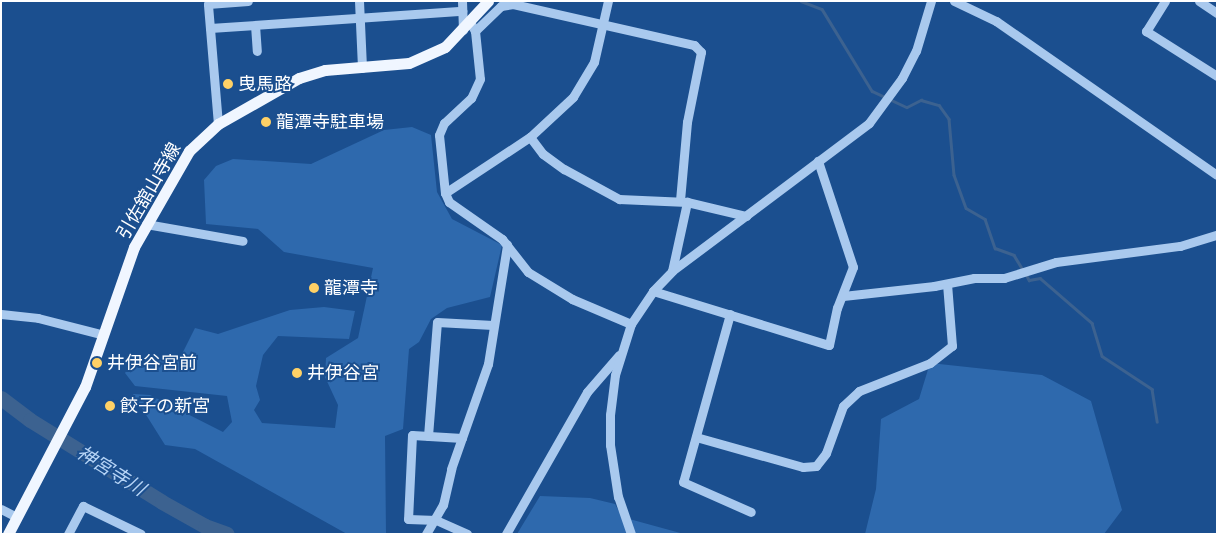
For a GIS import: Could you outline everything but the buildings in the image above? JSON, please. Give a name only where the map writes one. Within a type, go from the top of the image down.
[{"type":"main road","name":"引佐舘山寺線","points":[[8,534],[73,410],[104,335],[131,256],[146,224],[189,151],[218,124],[299,78],[325,70],[409,63],[444,47],[469,28],[488,1]]},
{"type":"street","points":[[218,124],[208,4],[248,1]]},
{"type":"street","points":[[359,1],[362,68]]},
{"type":"street","points":[[445,193],[530,137],[585,81],[605,23],[608,1]]},
{"type":"street","points":[[631,534],[618,497],[610,445],[611,394],[631,324],[653,291],[672,271],[869,123],[887,101],[916,51],[931,1]]},
{"type":"street","points":[[954,1],[996,21],[1217,175]]},
{"type":"street","points":[[1165,1],[1146,32],[1217,76]]},
{"type":"street","points":[[1199,1],[1217,13]]},
{"type":"street","points":[[469,28],[501,6],[513,4],[605,23],[694,46],[700,52],[687,122],[684,201],[672,271]]},
{"type":"street","points":[[210,28],[360,19],[462,6],[480,78],[471,98],[444,123],[439,134],[445,193],[449,202],[483,224],[506,245],[528,272],[572,299],[631,324]]},
{"type":"street","points":[[256,25],[257,51]]},
{"type":"street","points":[[530,137],[543,154],[564,170],[619,198],[684,201],[746,216]]},
{"type":"street","points":[[653,291],[830,345],[852,267],[851,255],[818,161]]},
{"type":"street","points":[[146,224],[243,241]]},
{"type":"street","points":[[843,296],[947,284],[974,278],[1004,278],[1056,262],[1180,246],[1217,235]]},
{"type":"street","points":[[426,534],[436,520],[488,364],[506,245]]},
{"type":"street","points":[[696,437],[803,467],[816,466],[826,453],[843,406],[854,396],[930,363],[952,346],[947,284]]},
{"type":"street","points":[[1,314],[38,318],[104,335]]},
{"type":"street","points":[[730,314],[683,482],[685,486],[751,512]]},
{"type":"street","points":[[428,436],[437,322],[493,325]]},
{"type":"street","points":[[506,534],[587,392],[621,354]]},
{"type":"street","points":[[462,438],[412,435],[408,519],[436,520],[467,534]]},
{"type":"street","points":[[68,534],[83,506],[141,534]]},
{"type":"street","points":[[1,509],[17,517]]},
{"type":"shaded area","points":[[412,127],[431,135],[437,192],[452,219],[502,245],[490,297],[447,308],[431,319],[419,342],[409,349],[403,429],[385,436],[386,534],[347,534],[195,449],[165,445],[133,394],[150,395],[223,432],[232,422],[227,396],[135,386],[125,373],[134,360],[180,358],[195,328],[218,334],[290,310],[324,307],[355,311],[349,339],[278,336],[263,355],[256,386],[260,400],[254,410],[262,423],[335,428],[338,405],[325,377],[326,358],[358,338],[373,268],[284,252],[258,229],[206,224],[204,180],[216,166],[233,159],[311,164],[384,130]]},
{"type":"shaded area","points":[[930,363],[1042,375],[1091,401],[1122,510],[1104,534],[865,534],[876,489],[881,419],[919,399]]},
{"type":"shaded area","points":[[540,496],[590,498],[615,504],[622,517],[684,534],[517,534]]},
{"type":"waterway","points":[[801,1],[822,9],[872,91],[907,107],[921,100],[939,105],[949,119],[954,175],[966,208],[985,219],[995,248],[1014,255],[1023,270]]},
{"type":"waterway","points":[[1026,274],[1029,280],[1040,278],[1092,323],[1102,356],[1152,389],[1157,422]]},
{"type":"waterway","name":"神宮寺川","points":[[1,398],[30,420],[162,502],[205,526],[227,534]]},
{"type":"place","name":"曳馬路","points":[[228,84]]},
{"type":"place","name":"龍潭寺駐車場","points":[[266,122]]},
{"type":"place","name":"龍潭寺","points":[[314,288]]},
{"type":"place","name":"井伊谷宮前","points":[[97,363]]},
{"type":"place","name":"井伊谷宮","points":[[297,373]]},
{"type":"place","name":"餃子の新宮","points":[[110,406]]}]
